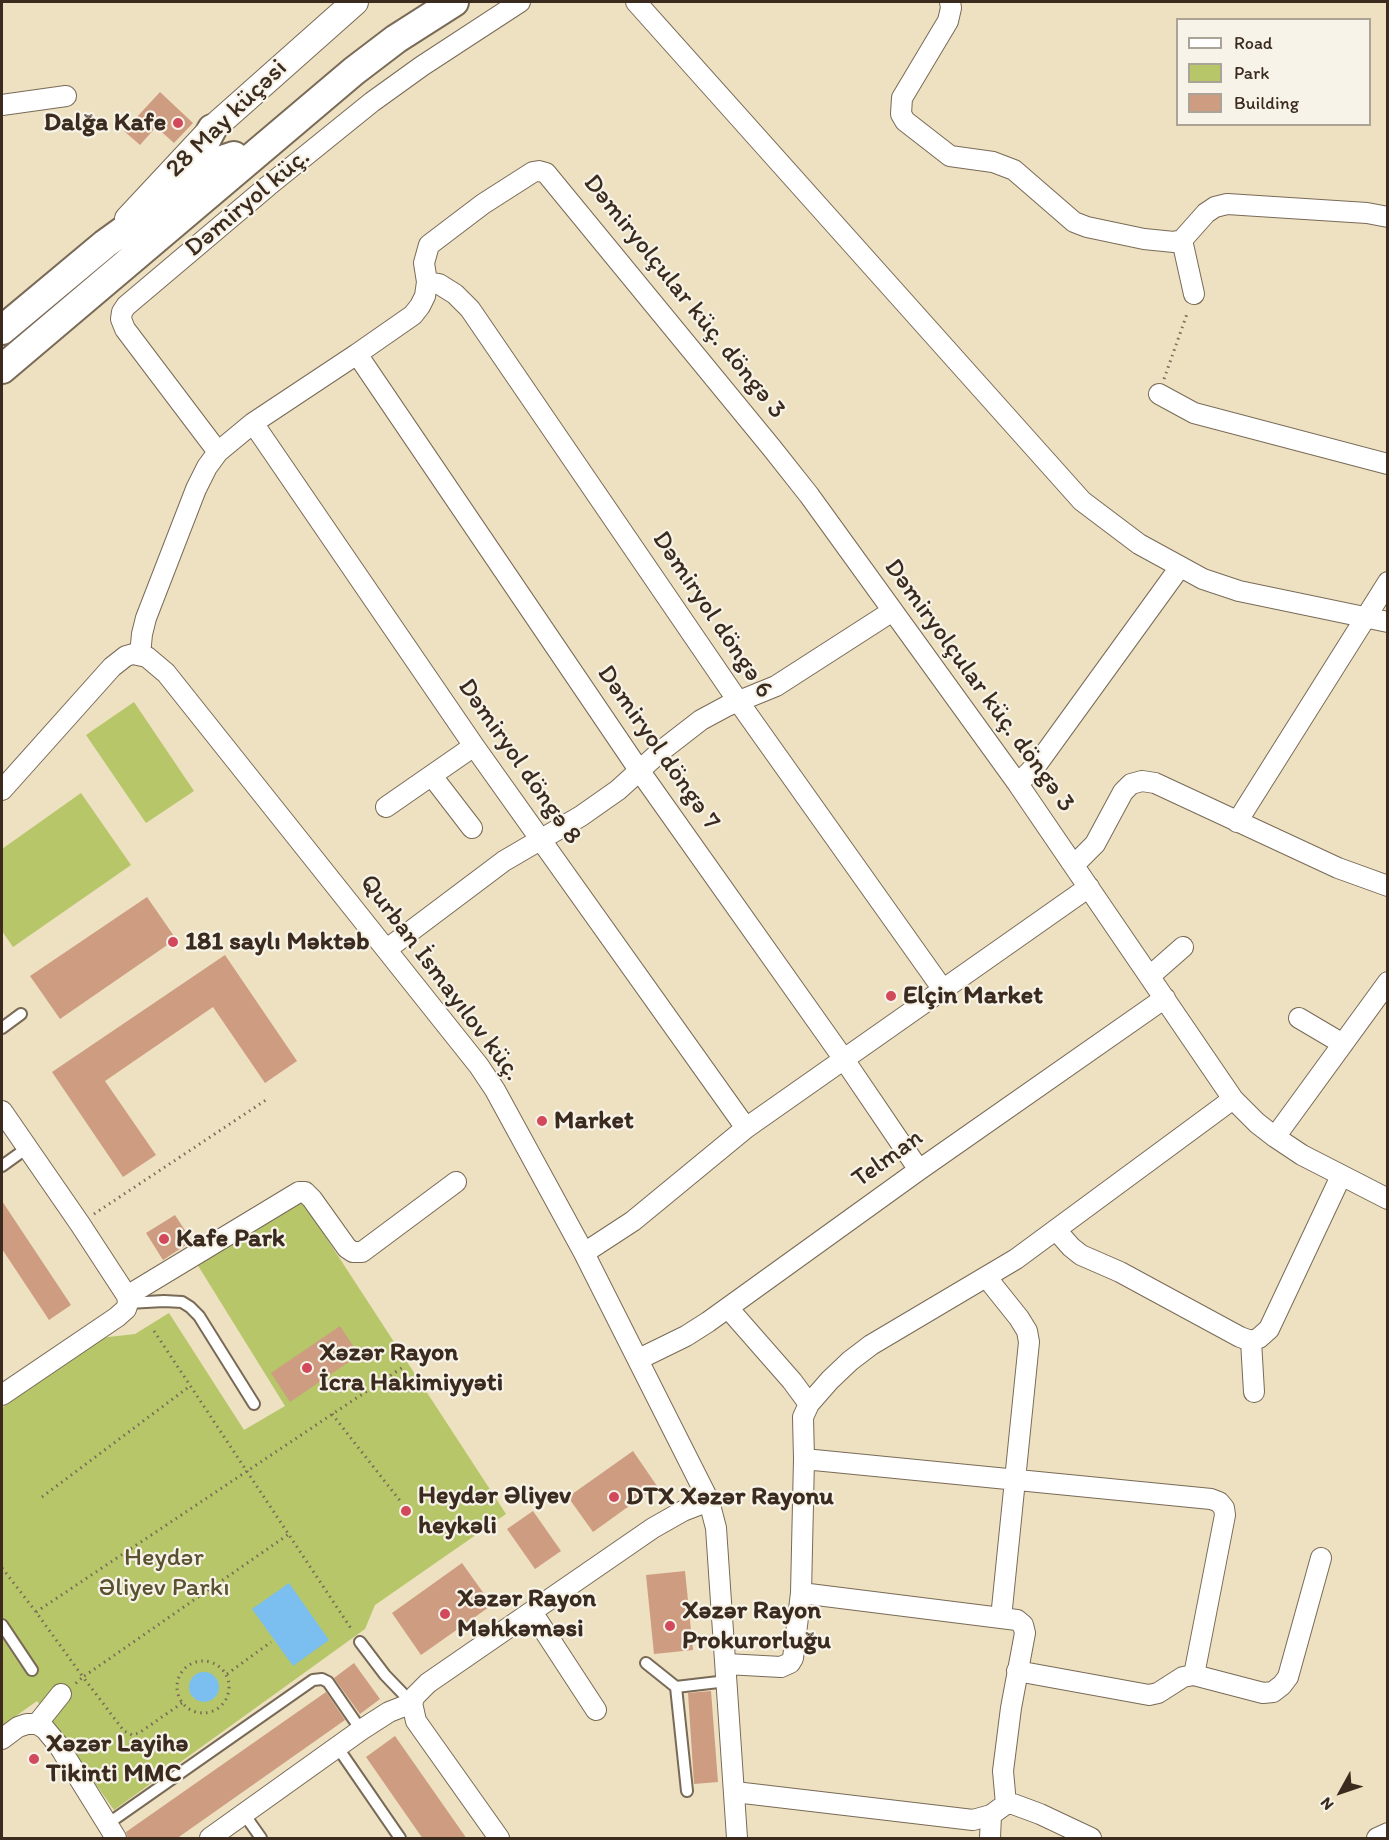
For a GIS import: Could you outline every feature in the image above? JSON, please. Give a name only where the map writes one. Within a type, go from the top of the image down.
[{"type":"main road","name":"Dəmiryol küç.","points":[[105,244],[234,156],[392,31],[435,2]]},
{"type":"main road","points":[[8,364],[354,71],[396,39],[454,2]]},
{"type":"main road","points":[[212,129],[204,144],[203,154],[206,158],[216,162],[234,156]]},
{"type":"main road","points":[[8,364],[105,244]]},
{"type":"main road","points":[[2,330],[105,244]]},
{"type":"street","name":"28 May küçəsi","points":[[105,244],[212,129],[356,2]]},
{"type":"street","name":"Dəmiryol küç.","points":[[218,452],[125,329],[121,319],[126,306],[372,102],[519,2]]},
{"type":"street","points":[[636,2],[1082,501],[1139,544],[1203,579],[1239,591],[1388,622]]},
{"type":"street","points":[[950,2],[948,21],[902,98],[901,114],[905,121],[950,156],[993,162],[1014,170],[1074,222],[1144,239],[1174,242],[1182,240],[1206,213],[1215,207],[1227,204],[1367,213],[1388,217]]},
{"type":"street","points":[[2,105],[66,96]]},
{"type":"street","name":"Dəmiryolçular küç. döngə 3","points":[[427,282],[424,263],[429,245],[483,204],[533,172],[546,173],[809,495],[891,612],[1018,784],[1233,1099],[1257,1124],[1275,1137],[1341,1176],[1388,1199]]},
{"type":"street","points":[[1182,240],[1194,294]]},
{"type":"street","points":[[2,790],[112,667],[126,656],[140,655],[146,618],[196,489],[218,452],[253,423],[413,315],[425,296],[427,282]]},
{"type":"street","name":"Dəmiryol döngə 6","points":[[427,282],[439,284],[455,294],[470,309],[738,701],[944,990]]},
{"type":"street","name":"Dəmiryol döngə 7","points":[[357,354],[639,770],[843,1058],[919,1170]]},
{"type":"street","points":[[1159,394],[1194,412],[1388,464]]},
{"type":"street","name":"Dəmiryol döngə 8","points":[[253,423],[474,746],[746,1128]]},
{"type":"street","points":[[1018,784],[1038,764],[1180,567]]},
{"type":"street","points":[[1237,822],[1388,582]]},
{"type":"street","points":[[387,949],[504,861],[581,816],[618,790],[700,720],[738,701],[760,694],[790,678],[891,612]]},
{"type":"street","name":"Qurban İsmayılov küç.","points":[[140,655],[155,662],[166,673],[479,1066],[495,1090],[639,1359],[709,1501],[716,1528],[737,1839]]},
{"type":"street","points":[[386,807],[474,746]]},
{"type":"street","points":[[432,776],[472,828]]},
{"type":"street","points":[[1074,865],[1095,844],[1123,792],[1131,784],[1142,781],[1155,783],[1338,868],[1388,886]]},
{"type":"street","points":[[584,1253],[633,1221],[746,1128],[1089,887]]},
{"type":"street","points":[[1150,976],[1183,947]]},
{"type":"street","points":[[1275,1137],[1388,982]]},
{"type":"street","name":"Telman","points":[[639,1359],[686,1336],[728,1308],[919,1170],[1165,998]]},
{"type":"street","points":[[1299,1018],[1343,1044]]},
{"type":"street","points":[[727,1673],[781,1667],[790,1663],[793,1658],[801,1593],[803,1417],[809,1404],[843,1368],[871,1345],[987,1278],[1233,1099]]},
{"type":"street","points":[[2,1111],[80,1224],[127,1300],[126,1310],[117,1317],[2,1395]]},
{"type":"street","points":[[1056,1230],[1081,1255],[1120,1272],[1240,1338],[1251,1341],[1259,1338],[1269,1329],[1274,1320],[1341,1176]]},
{"type":"street","points":[[127,1300],[298,1192],[305,1192],[312,1199],[347,1248],[353,1252],[362,1252],[456,1182]]},
{"type":"street","points":[[987,1278],[1019,1318],[1027,1331],[1029,1342],[1001,1618]]},
{"type":"street","points":[[728,1308],[809,1404]]},
{"type":"street","points":[[1251,1341],[1254,1392]]},
{"type":"street","points":[[804,1459],[1211,1499],[1219,1502],[1224,1508],[1225,1515],[1194,1675]]},
{"type":"street","points":[[499,1839],[423,1732],[413,1711],[412,1703],[415,1696],[428,1683],[670,1518],[709,1501]]},
{"type":"street","points":[[1017,1671],[1149,1695],[1158,1693],[1183,1677],[1194,1675],[1263,1693],[1273,1692],[1288,1677],[1321,1558]]},
{"type":"street","points":[[801,1593],[1017,1620],[1023,1625],[1025,1634],[1017,1671],[998,1810],[990,1839]]},
{"type":"street","points":[[532,1612],[596,1710]]},
{"type":"street","points":[[37,1724],[62,1694]]},
{"type":"street","points":[[210,1839],[361,1730],[389,1712],[412,1703]]},
{"type":"street","points":[[2,1739],[18,1727],[27,1724],[37,1724],[45,1729],[59,1746],[111,1832]]},
{"type":"street","points":[[735,1792],[973,1820],[998,1810],[1022,1806],[1091,1839]]},
{"type":"street","points":[[1377,1839],[1388,1833]]},
{"type":"lane","points":[[2,1028],[21,1014]]},
{"type":"lane","points":[[2,1166],[27,1148]]},
{"type":"lane","points":[[127,1300],[182,1302],[190,1307],[199,1316],[254,1404]]},
{"type":"lane","points":[[2,1625],[32,1670]]},
{"type":"lane","points":[[360,1642],[385,1675],[412,1703]]},
{"type":"lane","points":[[646,1663],[676,1686],[687,1791]]},
{"type":"lane","points":[[676,1686],[727,1673]]},
{"type":"lane","points":[[111,1832],[313,1680],[322,1679],[328,1682],[361,1730]]},
{"type":"lane","points":[[338,1748],[400,1839]]},
{"type":"lane","points":[[244,1814],[261,1839]]},
{"type":"path","points":[[1159,394],[1194,294]]},
{"type":"path","points":[[80,1224],[266,1100]]},
{"type":"path","points":[[154,1331],[360,1642]]},
{"type":"path","points":[[36,1612],[402,1367]]},
{"type":"path","points":[[42,1497],[190,1386]]},
{"type":"path","points":[[332,1414],[401,1502]]},
{"type":"path","points":[[62,1694],[289,1534]]},
{"type":"path","points":[[2,1568],[124,1731],[132,1735],[138,1733],[182,1703]]},
{"type":"path","points":[[226,1674],[271,1642]]},
{"type":"path","points":[[208,1661],[222,1668],[230,1690],[224,1704],[218,1710],[203,1714],[195,1712],[182,1703],[177,1688],[180,1673],[192,1663],[208,1661]]},
{"type":"green space","points":[[134,702],[194,791],[146,823],[86,735]]},
{"type":"green space","points":[[81,793],[131,865],[13,947],[2,931],[2,849]]},
{"type":"green space","name":"Heydər Əliyev Parkı","points":[[301,1199],[506,1514],[375,1605],[365,1629],[114,1810],[37,1701],[2,1726],[2,1408],[100,1338],[135,1334],[169,1313],[244,1430],[285,1406],[197,1264]]},
{"type":"water","points":[[289,1583],[329,1640],[293,1666],[252,1609]]},
{"type":"water","points":[[204,1672],[215,1676],[219,1687],[215,1698],[204,1702],[193,1698],[189,1687],[193,1676]]},
{"type":"building","points":[[160,92],[193,123],[174,143],[156,127],[140,145],[124,131]]},
{"type":"building","points":[[147,897],[176,939],[60,1019],[30,976]]},
{"type":"building","points":[[225,955],[297,1061],[265,1083],[213,1007],[105,1081],[156,1155],[123,1177],[52,1072]]},
{"type":"building","points":[[2,1201],[71,1305],[49,1320],[2,1249]]},
{"type":"building","points":[[175,1215],[192,1241],[163,1260],[146,1233]]},
{"type":"building","points":[[340,1326],[359,1355],[290,1402],[271,1373]]},
{"type":"building","points":[[633,1451],[657,1486],[593,1532],[568,1497]]},
{"type":"building","points":[[533,1511],[561,1551],[535,1569],[507,1529]]},
{"type":"building","points":[[462,1563],[492,1605],[421,1655],[392,1613]]},
{"type":"building","points":[[685,1571],[693,1650],[654,1654],[646,1575]]},
{"type":"building","points":[[354,1663],[380,1699],[360,1714],[334,1678]]},
{"type":"building","points":[[711,1691],[718,1782],[694,1784],[688,1693]]},
{"type":"building","points":[[326,1692],[345,1720],[176,1839],[128,1839],[126,1832]]},
{"type":"building","points":[[395,1736],[467,1839],[423,1839],[366,1757]]},
{"type":"place","name":"Dalğa Kafe","points":[[178,123]]},
{"type":"place","name":"181 saylı Məktəb","points":[[173,942]]},
{"type":"place","name":"Elçin Market","points":[[891,996]]},
{"type":"place","name":"Market","points":[[542,1121]]},
{"type":"place","name":"Kafe Park","points":[[164,1239]]},
{"type":"place","name":"Xəzər Rayon İcra Hakimiyyəti","points":[[307,1368]]},
{"type":"place","name":"DTX Xəzər Rayonu","points":[[614,1497]]},
{"type":"place","name":"Heydər Əliyev heykəli","points":[[406,1511]]},
{"type":"place","name":"Xəzər Rayon Məhkəməsi","points":[[445,1614]]},
{"type":"place","name":"Xəzər Rayon Prokurorluğu","points":[[670,1626]]},
{"type":"place","name":"Xəzər Layihə Tikinti MMC","points":[[34,1759]]}]
